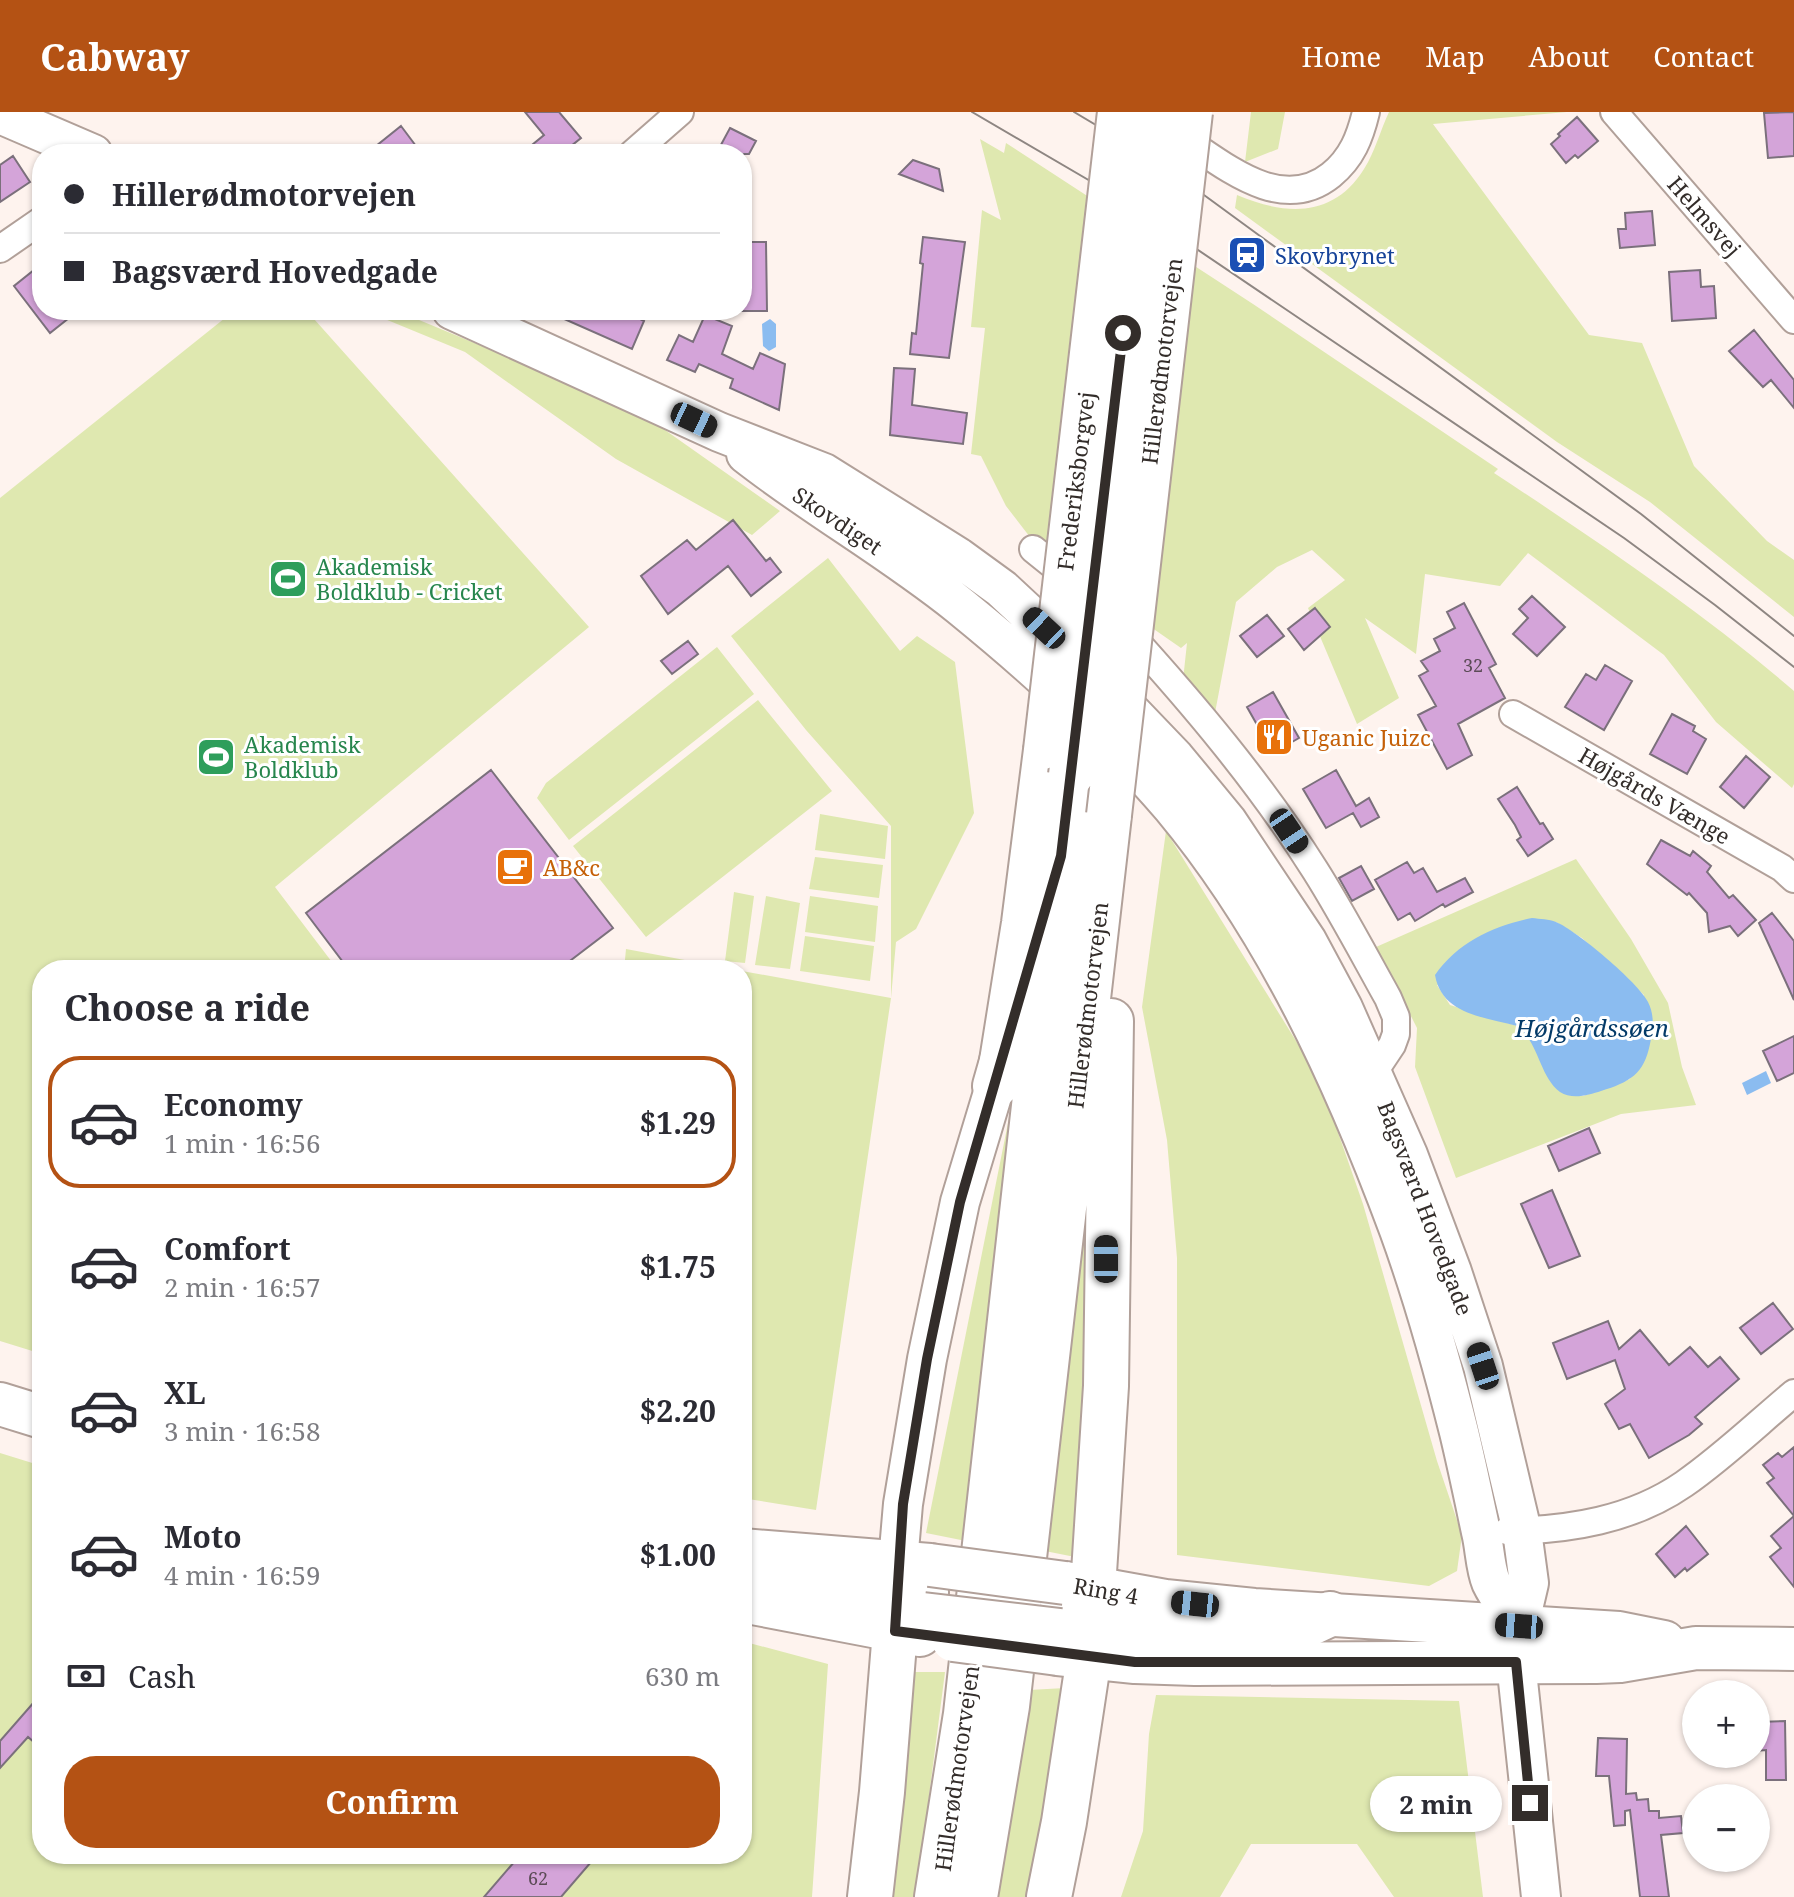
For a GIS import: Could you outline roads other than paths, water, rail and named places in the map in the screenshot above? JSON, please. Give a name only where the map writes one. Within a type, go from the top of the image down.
[{"type":"highway","name":"Hillerødmotorvejen","points":[[937,1897],[966,1714],[1061,856],[1057,762],[1149,112]]},
{"type":"highway","name":"Hillerødmotorvejen","points":[[975,1897],[1007,1706],[1190,112]]},
{"type":"highway","points":[[1049,1897],[1064,1822],[1074,1621],[1106,1386],[1111,1012],[1109,815]]},
{"type":"highway","points":[[995,1086],[1061,856]]},
{"type":"highway","points":[[752,1585],[779,1580],[913,1598],[1046,1605],[1074,1621],[1283,1636],[1330,1614]]},
{"type":"highway","points":[[870,1897],[882,1792],[913,1598]]},
{"type":"main road","points":[[0,1404],[32,1414]]},
{"type":"main road","points":[[752,1553],[913,1598]]},
{"type":"main road","points":[[752,1601],[913,1598]]},
{"type":"main road","points":[[1330,1614],[1517,1644]]},
{"type":"main road","points":[[1074,1621],[1135,1662],[1195,1664],[1517,1644],[1619,1633],[1696,1648],[1794,1649]]},
{"type":"street","points":[[643,144],[680,112]]},
{"type":"street","name":"Frederiksborgvej","points":[[913,1598],[903,1504],[927,1359],[960,1202],[995,1086],[1021,923],[1057,762],[1117,112]]},
{"type":"street","points":[[1141,112],[1253,182],[1274,190],[1291,191],[1307,189],[1338,169],[1351,156],[1366,112]]},
{"type":"street","name":"Helmsvej","points":[[1614,112],[1794,320]]},
{"type":"street","points":[[0,114],[70,144]]},
{"type":"street","points":[[0,249],[32,227]]},
{"type":"street","name":"Skovdiget","points":[[474,320],[719,432],[824,473],[958,557]]},
{"type":"street","name":"Skovdiget","points":[[719,432],[782,482],[911,568],[959,606]]},
{"type":"street","name":"Bagsværd Hovedgade","points":[[1033,549],[1108,609],[1189,700],[1240,761],[1316,871],[1396,1017],[1396,1034],[1392,1045],[1357,1077]]},
{"type":"street","name":"Bagsværd Hovedgade","points":[[958,557],[1002,589],[1105,685],[1175,758],[1227,821],[1272,884],[1343,1008],[1357,1077],[1437,1348],[1491,1582],[1517,1644]]},
{"type":"street","name":"Bagsværd Hovedgade","points":[[959,606],[1082,713],[1172,808],[1232,889],[1357,1077],[1452,1272],[1483,1366],[1522,1531],[1529,1583],[1517,1644],[1541,1897]]},
{"type":"street","name":"Højgårds Vænge","points":[[1513,714],[1782,868],[1794,879]]},
{"type":"street","points":[[1481,1531],[1522,1531],[1583,1525],[1619,1516],[1651,1503],[1684,1484],[1794,1393]]},
{"type":"water","points":[[770,319],[776,324],[776,347],[769,351],[763,346],[762,324]]},
{"type":"water","name":"Højgårdssøen","points":[[1532,918],[1556,922],[1578,935],[1620,970],[1648,1002],[1653,1023],[1647,1054],[1640,1070],[1628,1080],[1586,1095],[1560,1092],[1548,1077],[1530,1041],[1517,1026],[1467,1012],[1446,999],[1439,988],[1435,975],[1455,953],[1491,931]]},
{"type":"water","points":[[1766,1071],[1771,1083],[1747,1095],[1742,1083]]},
{"type":"tram line","points":[[972,112],[1133,206],[1624,538],[1794,667]]},
{"type":"tram line","points":[[1074,112],[1163,165],[1641,514],[1794,636]]},
{"type":"place","name":"Skovbrynet","points":[[1247,255]]},
{"type":"place","name":"Akademisk Boldklub - Cricket","points":[[288,579]]},
{"type":"place","name":"Uganic Juizc","points":[[1274,737]]},
{"type":"place","name":"Akademisk Boldklub","points":[[216,757]]},
{"type":"place","name":"AB&c","points":[[515,867]]}]
